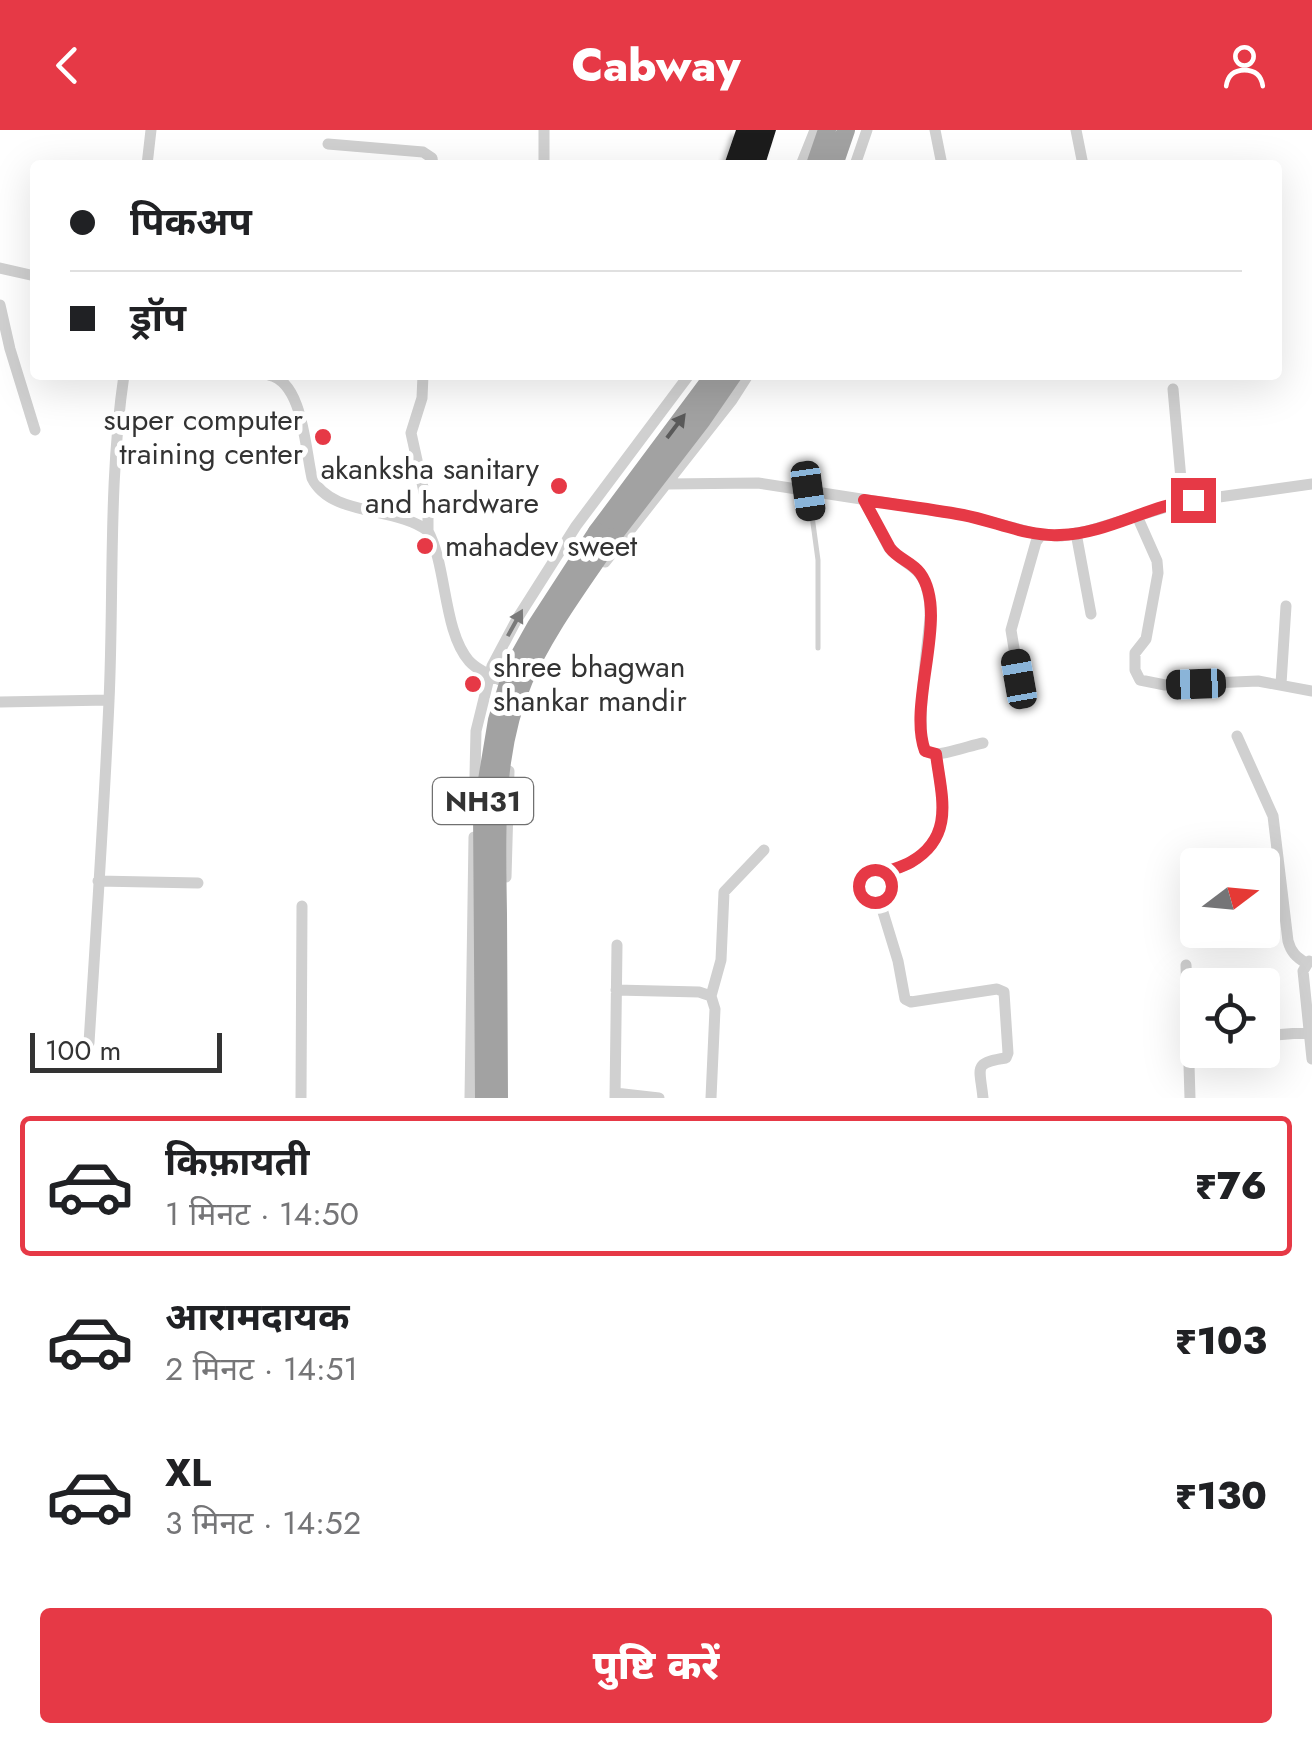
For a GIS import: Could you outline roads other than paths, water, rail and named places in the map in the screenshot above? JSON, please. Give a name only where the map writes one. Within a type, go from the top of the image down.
[{"type":"highway","points":[[817,160],[827,130]]},
{"type":"highway","points":[[836,160],[846,130]]},
{"type":"highway","name":"NH31","points":[[484,1098],[482,810],[496,720],[513,668],[536,626],[605,534],[711,380]]},
{"type":"highway","name":"NH31","points":[[502,1098],[497,822],[499,776],[511,722],[524,681],[605,534],[702,420],[729,380]]},
{"type":"street","points":[[148,160],[150,130]]},
{"type":"street","points":[[544,130],[544,160]]},
{"type":"street","points":[[802,160],[815,130]]},
{"type":"street","points":[[857,160],[867,130]]},
{"type":"street","points":[[935,130],[941,160]]},
{"type":"street","points":[[1076,130],[1083,160]]},
{"type":"street","points":[[328,144],[423,152],[432,160]]},
{"type":"street","points":[[0,268],[30,275]]},
{"type":"street","points":[[0,305],[36,430]]},
{"type":"street","points":[[89,1042],[124,380]]},
{"type":"street","points":[[281,380],[294,397],[312,478],[324,494],[428,530]]},
{"type":"street","points":[[423,380],[412,433],[428,510],[428,530],[453,627],[468,660],[526,693]]},
{"type":"street","points":[[470,1098],[476,731],[489,674],[517,619],[576,526],[685,380]]},
{"type":"street","points":[[502,1098],[510,754],[526,693],[551,642],[606,560],[745,380]]},
{"type":"street","points":[[1173,389],[1182,502]]},
{"type":"street","points":[[667,484],[740,481],[964,515],[1041,535],[1076,534],[1182,502],[1312,484]]},
{"type":"street","points":[[864,500],[895,555],[916,568],[926,584],[930,617],[920,723],[925,751],[936,754],[983,742]]},
{"type":"street","points":[[1137,516],[1154,551],[1158,573],[1146,639],[1136,653],[1140,680],[1165,685],[1258,681],[1312,690]]},
{"type":"street","points":[[1076,534],[1091,614]]},
{"type":"street","points":[[1019,679],[1011,630],[1041,535]]},
{"type":"street","points":[[1281,684],[1286,606]]},
{"type":"street","points":[[0,702],[109,700]]},
{"type":"street","points":[[1236,736],[1273,816],[1288,941],[1297,958],[1309,961],[1304,972],[1312,1059]]},
{"type":"street","points":[[936,754],[944,814],[938,835],[920,856],[875,878],[875,886],[906,1000],[997,989],[1004,992],[1008,1053],[1006,1058],[982,1063],[982,1098]]},
{"type":"street","points":[[710,1098],[714,1009],[711,996],[720,960],[724,892],[764,850]]},
{"type":"street","points":[[98,881],[198,883]]},
{"type":"street","points":[[301,1098],[302,906]]},
{"type":"street","points":[[617,945],[615,1096],[659,1098]]},
{"type":"street","points":[[616,990],[698,992],[711,996]]},
{"type":"street","points":[[1280,1035],[1311,1032]]},
{"type":"street","points":[[1190,1098],[1192,1068]]},
{"type":"lane","points":[[808,491],[818,560],[818,648]]},
{"type":"place","name":"super computer training center","points":[[323,437]]},
{"type":"place","name":"akanksha sanitary and hardware","points":[[559,486]]},
{"type":"place","name":"mahadev sweet","points":[[425,546]]},
{"type":"place","name":"shree bhagwan shankar mandir","points":[[473,684]]}]
